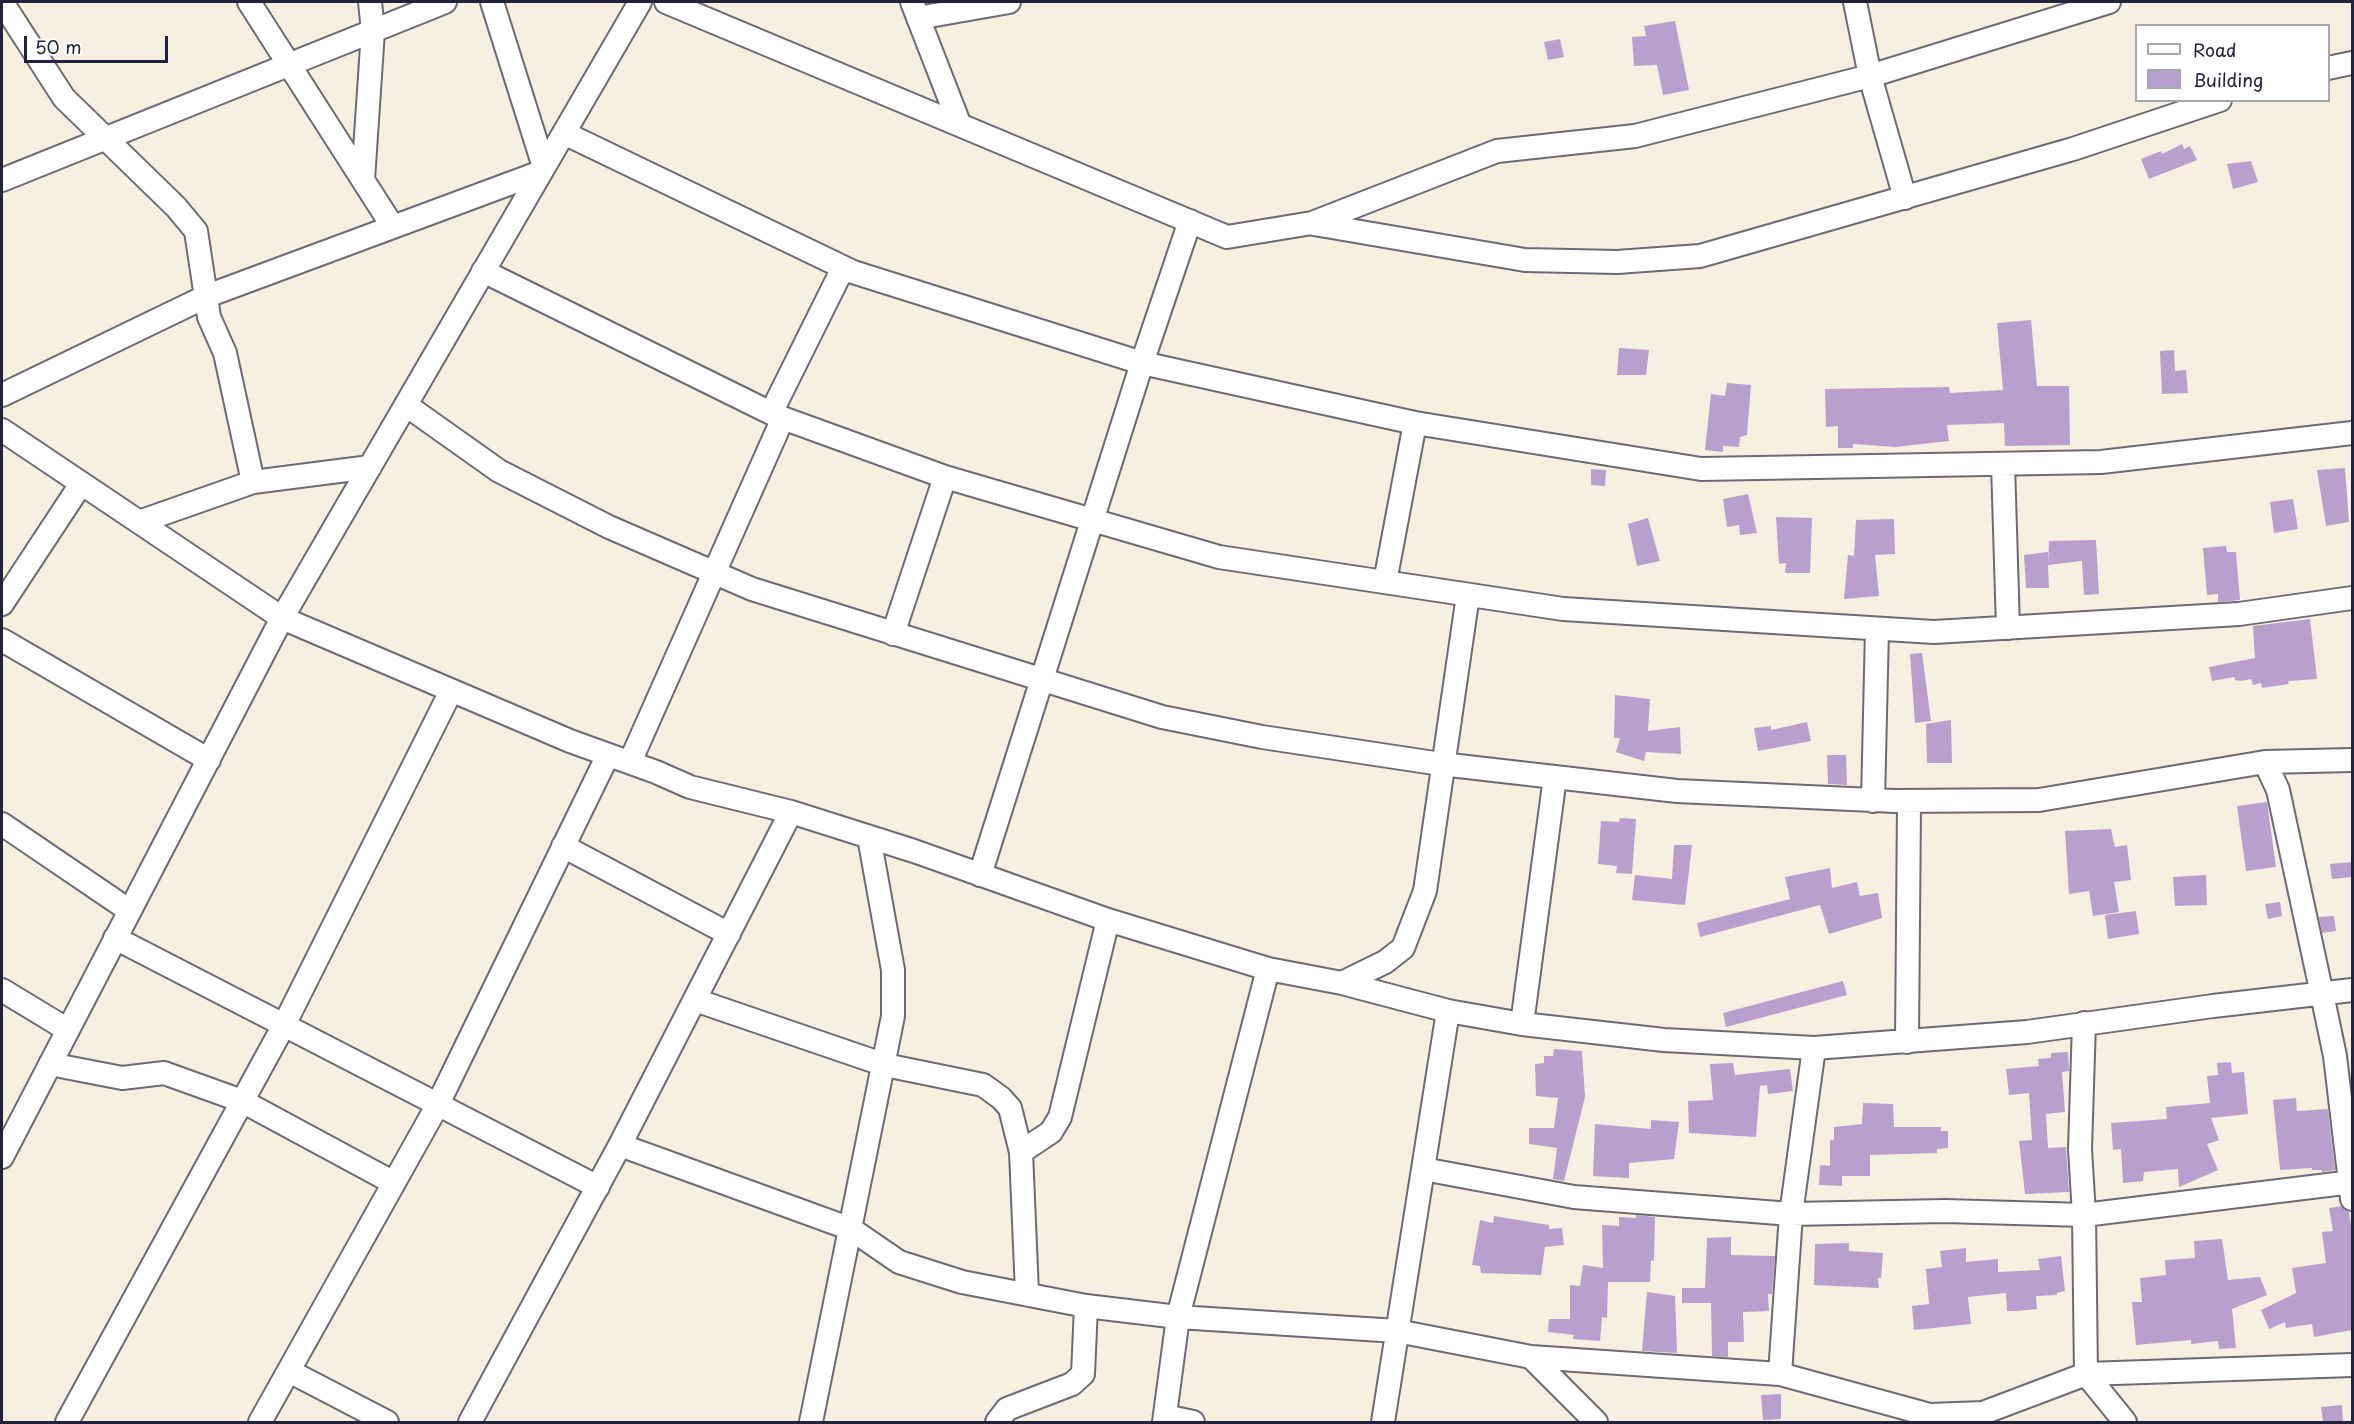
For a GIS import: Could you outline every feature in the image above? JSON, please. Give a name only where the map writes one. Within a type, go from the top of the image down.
[{"type":"street","points":[[249,2],[393,227]]},
{"type":"street","points":[[363,180],[373,31],[370,2]]},
{"type":"street","points":[[2,180],[445,2]]},
{"type":"street","points":[[492,2],[542,170]]},
{"type":"street","points":[[2,1157],[282,618],[640,2]]},
{"type":"street","points":[[666,2],[1227,237],[1312,223],[1497,151],[1635,136],[1870,76],[2109,2]]},
{"type":"street","points":[[958,123],[915,10],[1009,2]]},
{"type":"street","points":[[1855,2],[1870,76],[1905,198]]},
{"type":"street","points":[[10,8],[64,98],[196,231],[209,317],[225,353],[254,482]]},
{"type":"street","points":[[2330,68],[2352,63]]},
{"type":"street","points":[[1312,223],[1526,260],[1617,262],[1700,256],[2073,149],[2214,102]]},
{"type":"street","points":[[564,133],[843,268],[1142,363],[1415,423],[1701,469],[2101,462],[2352,433]]},
{"type":"street","points":[[2,396],[207,296],[542,170]]},
{"type":"street","points":[[980,875],[1142,363],[1190,221]]},
{"type":"street","points":[[630,762],[714,573],[777,416],[843,268]]},
{"type":"street","points":[[483,271],[777,416],[945,477],[1219,557],[1563,609],[1934,632],[2239,614],[2352,598]]},
{"type":"street","points":[[406,405],[498,471],[609,527],[752,589],[1162,717],[1262,736],[1443,765],[1677,791],[1909,802],[2039,800],[2265,762],[2352,760]]},
{"type":"street","points":[[1385,582],[1415,423]]},
{"type":"street","points":[[2,430],[282,618],[451,691],[690,787],[791,812],[1108,920],[1268,969],[1342,983],[1448,1011],[1522,1024],[1664,1040],[1814,1048],[2027,1032],[2352,990]]},
{"type":"street","points":[[2003,464],[2007,628]]},
{"type":"street","points":[[138,522],[254,482],[370,467]]},
{"type":"street","points":[[893,634],[945,477]]},
{"type":"street","points":[[2,604],[81,484]]},
{"type":"street","points":[[1342,983],[1385,962],[1403,948],[1425,891],[1468,595]]},
{"type":"street","points":[[1874,801],[1877,628]]},
{"type":"street","points":[[2,640],[209,760]]},
{"type":"street","points":[[67,1422],[284,1025],[451,691]]},
{"type":"street","points":[[260,1422],[437,1106],[608,755]]},
{"type":"street","points":[[1423,1169],[1574,1197],[1791,1214],[1945,1211],[2084,1215],[2352,1188],[2335,1056],[2278,790],[2265,762]]},
{"type":"street","points":[[1522,1024],[1556,777]]},
{"type":"street","points":[[1907,1042],[1909,802]]},
{"type":"street","points":[[470,1422],[598,1187],[791,812]]},
{"type":"street","points":[[2,824],[130,911]]},
{"type":"street","points":[[811,1422],[885,1065],[893,1016],[893,970],[869,837]]},
{"type":"street","points":[[563,846],[729,934]]},
{"type":"street","points":[[1021,1152],[1051,1132],[1060,1117],[1108,920]]},
{"type":"street","points":[[116,938],[437,1106],[598,1187]]},
{"type":"street","points":[[1193,1422],[1164,1419],[1178,1317],[1268,969]]},
{"type":"street","points":[[2,990],[68,1030]]},
{"type":"street","points":[[695,1000],[885,1065],[983,1085],[1010,1108],[1021,1152],[1027,1293]]},
{"type":"street","points":[[1383,1422],[1448,1011]]},
{"type":"street","points":[[2084,1023],[2080,1149],[2084,1215],[2086,1374],[2125,1422]]},
{"type":"street","points":[[1780,1374],[1791,1214],[1814,1048]]},
{"type":"street","points":[[50,1064],[122,1078],[164,1073],[242,1101],[394,1183]]},
{"type":"street","points":[[620,1145],[851,1229],[899,1262],[962,1282],[1086,1306],[1178,1317],[1397,1331],[1531,1357],[1780,1374],[1889,1414],[1983,1413],[2086,1374],[2352,1365]]},
{"type":"street","points":[[997,1422],[1007,1409],[1072,1384],[1083,1374],[1086,1306]]},
{"type":"street","points":[[1531,1357],[1596,1422]]},
{"type":"street","points":[[289,1371],[387,1422]]},
{"type":"building","points":[[1675,21],[1689,90],[1663,95],[1657,65],[1634,66],[1632,37],[1646,36],[1644,26]]},
{"type":"building","points":[[1560,39],[1564,57],[1548,60],[1544,42]]},
{"type":"building","points":[[2182,144],[2184,149],[2190,146],[2197,160],[2149,179],[2141,159],[2161,151],[2162,154]]},
{"type":"building","points":[[2251,161],[2258,182],[2233,189],[2227,164]]},
{"type":"building","points":[[2031,320],[2037,386],[2069,386],[2070,445],[2005,446],[2004,423],[1947,425],[1949,441],[1895,447],[1853,444],[1853,448],[1838,448],[1838,426],[1826,427],[1825,389],[1949,387],[1950,393],[2003,390],[1997,323]]},
{"type":"building","points":[[1619,348],[1649,350],[1646,375],[1617,375]]},
{"type":"building","points":[[2174,350],[2175,371],[2186,370],[2188,393],[2162,394],[2160,351]]},
{"type":"building","points":[[1727,383],[1751,385],[1747,435],[1740,437],[1739,447],[1723,446],[1723,452],[1705,450],[1711,394],[1725,396]]},
{"type":"building","points":[[2345,468],[2349,522],[2326,526],[2317,470]]},
{"type":"building","points":[[1591,469],[1606,470],[1605,486],[1591,485]]},
{"type":"building","points":[[1748,494],[1757,533],[1740,535],[1739,525],[1727,527],[1723,499]]},
{"type":"building","points":[[2293,499],[2298,529],[2274,533],[2270,502]]},
{"type":"building","points":[[1776,517],[1812,518],[1810,573],[1785,573],[1786,563],[1779,564]]},
{"type":"building","points":[[1648,518],[1660,561],[1637,566],[1628,524]]},
{"type":"building","points":[[1894,519],[1895,554],[1875,555],[1879,596],[1844,599],[1848,555],[1854,556],[1856,520]]},
{"type":"building","points":[[2096,540],[2099,594],[2084,595],[2082,561],[2048,565],[2049,541]]},
{"type":"building","points":[[2226,546],[2227,552],[2236,552],[2240,600],[2218,602],[2218,594],[2207,595],[2203,548]]},
{"type":"building","points":[[2048,552],[2049,588],[2026,588],[2024,555]]},
{"type":"building","points":[[2310,619],[2317,679],[2288,681],[2289,684],[2262,688],[2261,683],[2253,685],[2251,679],[2241,681],[2235,680],[2234,677],[2212,681],[2209,667],[2255,658],[2253,626]]},
{"type":"building","points":[[1922,653],[1931,721],[1915,723],[1910,654]]},
{"type":"building","points":[[1615,695],[1650,699],[1648,731],[1680,727],[1681,754],[1646,752],[1644,761],[1616,752],[1620,738],[1614,738]]},
{"type":"building","points":[[1951,720],[1952,763],[1927,763],[1926,724]]},
{"type":"building","points":[[1807,722],[1811,741],[1758,751],[1754,728],[1771,726],[1771,730]]},
{"type":"building","points":[[1827,755],[1846,755],[1847,785],[1828,784]]},
{"type":"building","points":[[2267,802],[2276,867],[2246,871],[2237,806]]},
{"type":"building","points":[[1620,818],[1636,819],[1632,874],[1616,873],[1617,866],[1598,864],[1601,821],[1619,822]]},
{"type":"building","points":[[2111,829],[2115,847],[2127,845],[2131,880],[2114,882],[2119,912],[2093,916],[2089,891],[2069,894],[2065,831]]},
{"type":"building","points":[[1674,845],[1692,845],[1685,905],[1632,900],[1635,875],[1672,879]]},
{"type":"building","points":[[2352,862],[2352,877],[2332,879],[2330,864]]},
{"type":"building","points":[[1830,868],[1832,888],[1857,882],[1860,896],[1878,893],[1882,918],[1829,934],[1820,905],[1700,937],[1697,923],[1790,899],[1785,877]]},
{"type":"building","points":[[2206,875],[2207,905],[2175,906],[2173,877]]},
{"type":"building","points":[[2280,902],[2282,916],[2268,919],[2265,904]]},
{"type":"building","points":[[2136,911],[2139,934],[2108,939],[2105,915]]},
{"type":"building","points":[[2334,916],[2336,931],[2322,933],[2319,917]]},
{"type":"building","points":[[1843,981],[1847,995],[1726,1027],[1723,1013]]},
{"type":"building","points":[[1554,1049],[1582,1051],[1585,1097],[1564,1181],[1553,1179],[1557,1148],[1529,1144],[1529,1128],[1554,1128],[1558,1098],[1536,1096],[1535,1064],[1544,1063],[1544,1056],[1553,1056]]},
{"type":"building","points":[[2068,1052],[2069,1071],[2062,1072],[2065,1112],[2046,1114],[2048,1148],[2066,1147],[2069,1192],[2025,1194],[2019,1141],[2032,1140],[2029,1093],[2009,1095],[2006,1069],[2039,1066],[2038,1059],[2051,1058],[2051,1053]]},
{"type":"building","points":[[2231,1062],[2232,1073],[2244,1072],[2248,1114],[2211,1118],[2219,1140],[2207,1144],[2218,1170],[2179,1187],[2178,1169],[2144,1172],[2143,1181],[2123,1183],[2121,1149],[2113,1150],[2111,1123],[2167,1119],[2166,1107],[2210,1103],[2207,1076],[2218,1075],[2217,1063]]},
{"type":"building","points":[[1733,1063],[1735,1075],[1790,1069],[1793,1091],[1768,1094],[1767,1085],[1760,1086],[1756,1137],[1689,1133],[1688,1101],[1713,1100],[1710,1064]]},
{"type":"building","points":[[2296,1098],[2297,1111],[2328,1109],[2335,1170],[2322,1172],[2322,1170],[2312,1170],[2312,1168],[2280,1170],[2273,1100]]},
{"type":"building","points":[[1863,1103],[1893,1104],[1894,1127],[1941,1127],[1941,1131],[1948,1131],[1948,1148],[1937,1149],[1937,1153],[1870,1155],[1870,1176],[1842,1176],[1842,1186],[1819,1185],[1820,1165],[1830,1166],[1830,1140],[1834,1140],[1834,1127],[1862,1124]]},
{"type":"building","points":[[1651,1120],[1679,1122],[1674,1159],[1629,1163],[1629,1178],[1593,1176],[1595,1124],[1651,1129]]},
{"type":"building","points":[[2341,1206],[2349,1212],[2352,1231],[2352,1330],[2314,1337],[2312,1324],[2286,1328],[2285,1322],[2269,1329],[2261,1310],[2296,1293],[2292,1268],[2326,1263],[2322,1232],[2333,1231],[2329,1208]]},
{"type":"building","points":[[1636,1215],[1655,1217],[1654,1261],[1651,1260],[1650,1282],[1608,1282],[1607,1318],[1602,1317],[1600,1341],[1573,1339],[1574,1335],[1548,1332],[1549,1319],[1570,1319],[1570,1285],[1580,1286],[1583,1265],[1603,1268],[1602,1225],[1619,1226],[1619,1217],[1636,1218]]},
{"type":"building","points":[[1494,1216],[1549,1225],[1549,1229],[1562,1228],[1564,1245],[1545,1247],[1541,1275],[1481,1273],[1480,1266],[1472,1265],[1480,1220],[1493,1223]]},
{"type":"building","points":[[1731,1237],[1731,1255],[1775,1256],[1772,1294],[1768,1294],[1769,1311],[1743,1312],[1744,1342],[1728,1342],[1728,1357],[1712,1356],[1711,1303],[1682,1303],[1682,1288],[1705,1288],[1707,1238]]},
{"type":"building","points":[[2222,1239],[2228,1280],[2260,1277],[2267,1295],[2232,1309],[2236,1348],[2219,1349],[2218,1341],[2191,1344],[2191,1340],[2136,1345],[2132,1302],[2142,1302],[2140,1278],[2166,1275],[2165,1260],[2195,1258],[2194,1241]]},
{"type":"building","points":[[1849,1243],[1849,1251],[1883,1253],[1881,1278],[1878,1278],[1879,1288],[1814,1285],[1815,1244]]},
{"type":"building","points":[[1966,1248],[1966,1262],[1998,1259],[1998,1272],[2040,1270],[2038,1259],[2061,1256],[2065,1291],[2057,1295],[2036,1296],[2037,1309],[2017,1311],[2007,1311],[2006,1293],[1968,1297],[1971,1324],[1914,1330],[1912,1306],[1929,1304],[1926,1269],[1942,1267],[1940,1251]]},
{"type":"building","points":[[1647,1292],[1675,1296],[1677,1353],[1642,1351]]},
{"type":"building","points":[[1781,1394],[1781,1419],[1763,1420],[1761,1395]]},
{"type":"building","points":[[2342,1405],[2343,1422],[2323,1422],[2321,1407]]}]
